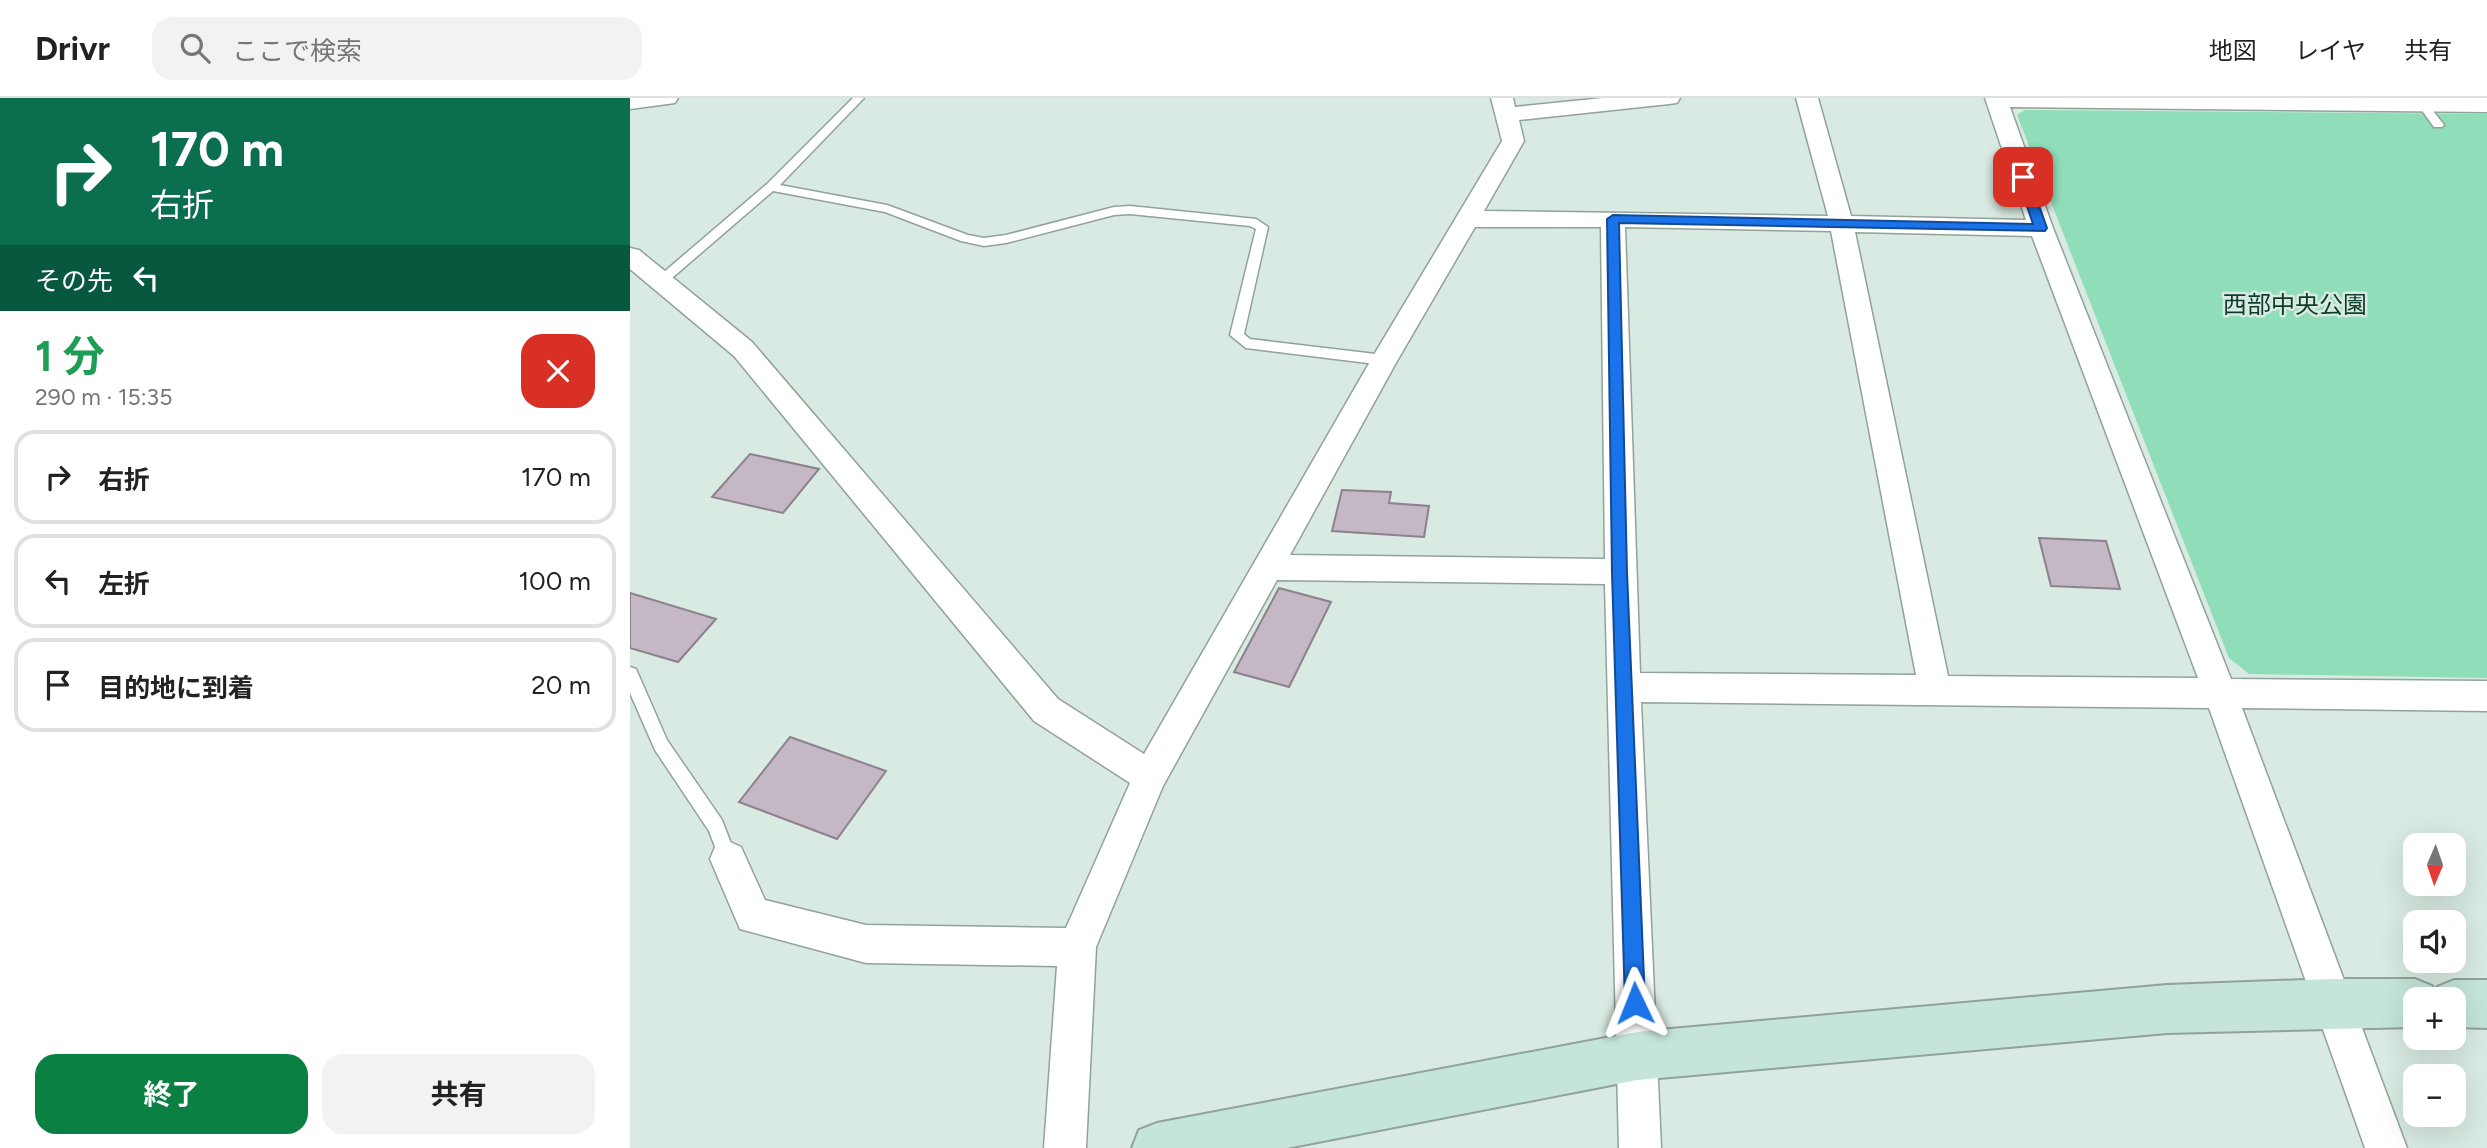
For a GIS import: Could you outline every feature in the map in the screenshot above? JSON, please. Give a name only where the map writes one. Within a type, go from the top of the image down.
[{"type":"street","points":[[630,102],[660,98]]},
{"type":"street","points":[[1065,1148],[1077,947],[1150,777],[1384,360],[1513,141],[1505,106],[1669,98]]},
{"type":"street","points":[[1807,98],[1842,225],[1935,690]]},
{"type":"street","points":[[2386,1148],[2220,693],[2041,228],[1996,99],[2487,105]]},
{"type":"street","points":[[1469,219],[1613,219],[2041,228]]},
{"type":"street","points":[[1613,219],[1620,572],[1640,1148]]},
{"type":"street","points":[[630,256],[744,349],[1046,710],[1150,777]]},
{"type":"street","points":[[1268,567],[1620,572]]},
{"type":"street","points":[[1625,687],[2487,696]]},
{"type":"street","points":[[728,859],[753,916],[866,944],[1077,947]]},
{"type":"street","points":[[1157,1148],[1637,1056],[2167,1009],[2403,1003]]},
{"type":"street","points":[[2466,1004],[2487,1004]]},
{"type":"lane","points":[[661,281],[772,187],[859,98]]},
{"type":"lane","points":[[2423,104],[2438,125]]},
{"type":"lane","points":[[772,187],[887,209],[965,238],[984,242],[1114,211],[1130,210],[1252,222],[1262,227],[1237,335],[1246,343],[1384,360]]},
{"type":"lane","points":[[630,674],[661,745],[716,826],[728,859]]},
{"type":"green space","name":"西部中央公園","points":[[2025,110],[2487,114],[2487,678],[2249,674],[2229,658],[2017,115]]},
{"type":"building","points":[[750,454],[819,469],[783,513],[712,497]]},
{"type":"building","points":[[1342,490],[1391,492],[1389,503],[1429,506],[1424,537],[1332,531]]},
{"type":"building","points":[[2039,538],[2106,541],[2120,589],[2051,586]]},
{"type":"building","points":[[1279,588],[1331,602],[1289,687],[1234,672]]},
{"type":"building","points":[[630,593],[716,619],[678,662],[630,648]]},
{"type":"building","points":[[790,737],[886,771],[837,839],[739,802]]},
{"type":"route","points":[[1635,1003],[1620,572],[1613,219],[2041,228],[2023,177]]}]
